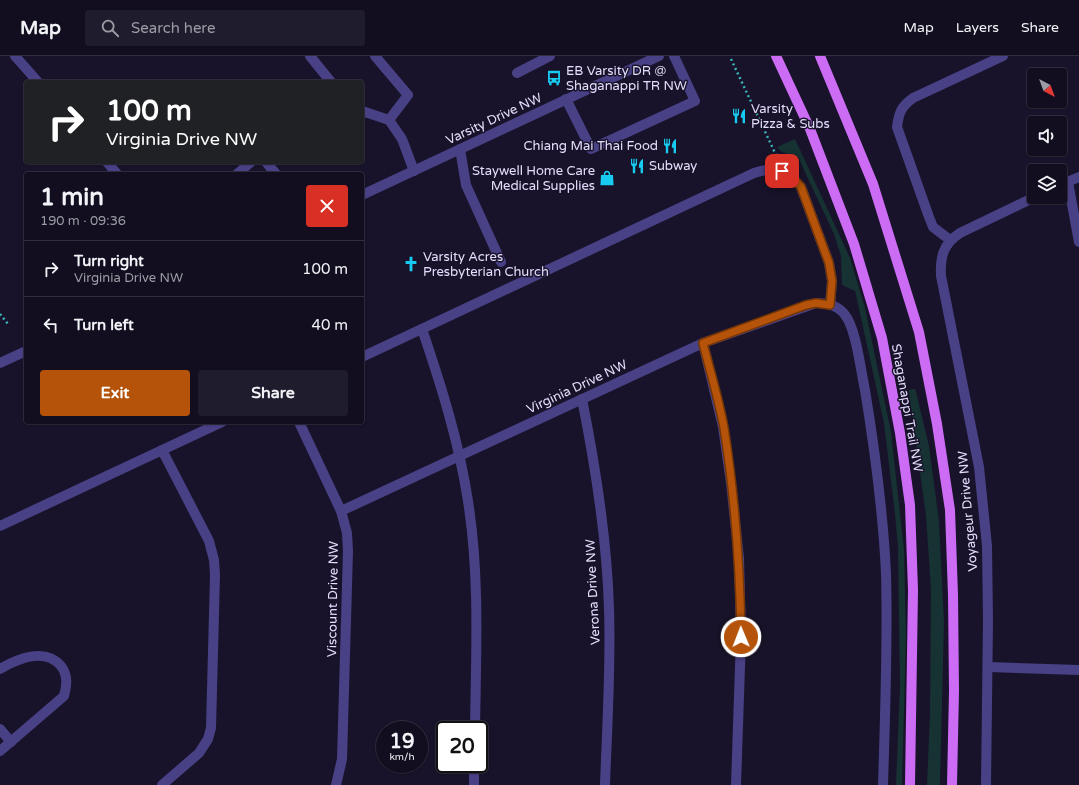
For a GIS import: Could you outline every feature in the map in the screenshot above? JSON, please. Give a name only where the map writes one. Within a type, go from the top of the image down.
[{"type":"main road","name":"Shaganappi Trail NW","points":[[776,56],[810,129],[854,244],[882,338],[900,433],[910,505],[913,590],[910,785]]},
{"type":"main road","name":"Shaganappi Trail NW","points":[[820,56],[873,184],[919,332],[938,424],[950,510],[954,691],[952,785]]},
{"type":"street","points":[[15,56],[36,80]]},
{"type":"street","points":[[310,56],[329,80]]},
{"type":"street","points":[[376,56],[408,95],[389,120]]},
{"type":"street","points":[[517,73],[550,56]]},
{"type":"street","name":"Varsity Drive NW","points":[[364,194],[659,56]]},
{"type":"street","points":[[566,99],[591,149],[695,101],[674,56]]},
{"type":"street","points":[[1003,56],[913,98],[905,104],[898,116],[897,127],[933,227],[950,240],[965,230],[1027,201]]},
{"type":"street","points":[[364,112],[389,120],[402,139],[414,171]]},
{"type":"street","points":[[460,149],[466,185],[501,262]]},
{"type":"street","points":[[109,164],[115,172]]},
{"type":"street","points":[[239,172],[249,164]]},
{"type":"street","points":[[268,164],[274,172]]},
{"type":"street","points":[[364,355],[754,173],[774,168],[788,174],[801,187],[829,263],[832,281],[830,305],[836,307],[844,313],[852,326],[876,455],[886,573],[886,659],[882,785]]},
{"type":"street","points":[[1067,183],[1079,177]]},
{"type":"street","points":[[1067,196],[1079,242]]},
{"type":"street","name":"Voyageur Drive NW","points":[[950,240],[943,252],[941,276],[979,467],[987,546],[988,667],[986,785]]},
{"type":"street","name":"Virginia Drive NW","points":[[341,511],[703,343],[806,305],[816,303],[830,305]]},
{"type":"street","points":[[422,328],[441,385],[460,456],[468,501],[474,560],[477,613],[475,721]]},
{"type":"street","points":[[703,343],[724,427],[739,558],[741,637],[736,785]]},
{"type":"street","points":[[0,363],[24,352]]},
{"type":"street","name":"Verona Drive NW","points":[[582,399],[600,499],[606,557],[609,636],[605,785]]},
{"type":"street","points":[[0,526],[218,424]]},
{"type":"street","name":"Viscount Drive NW","points":[[300,424],[341,511],[347,533],[348,551],[342,759],[336,785]]},
{"type":"street","points":[[162,450],[209,541],[214,560],[215,575],[211,728],[208,739],[199,753],[162,785]]},
{"type":"street","points":[[0,669],[20,659],[41,656],[50,658],[58,662],[63,669],[67,687],[64,696],[0,751]]},
{"type":"street","points":[[988,667],[1079,670]]},
{"type":"street","points":[[0,730],[11,742]]},
{"type":"street","points":[[474,773],[474,785]]},
{"type":"path","points":[[0,314],[8,324]]},
{"type":"green space","points":[[795,139],[850,258],[865,308],[891,432],[904,549],[906,636],[902,785],[896,785],[900,686],[898,547],[884,423],[855,291],[842,285],[841,256],[834,234],[798,157],[782,152],[777,147]]},
{"type":"green space","points":[[915,389],[916,392],[929,446],[939,521],[944,622],[940,785],[927,785],[930,713],[931,590],[926,516],[909,392],[909,390]]},
{"type":"place","name":"EB Varsity DR @ Shaganappi TR NW","points":[[554,78]]},
{"type":"place","name":"Varsity Pizza & Subs","points":[[739,116]]},
{"type":"place","name":"Chiang Mai Thai Food","points":[[670,146]]},
{"type":"place","name":"Subway","points":[[637,166]]},
{"type":"place","name":"Staywell Home Care Medical Supplies","points":[[607,178]]},
{"type":"place","name":"Varsity Acres Presbyterian Church","points":[[411,264]]},
{"type":"route","points":[[741,637],[739,558],[724,427],[703,343],[806,305],[816,303],[830,305],[832,281],[829,263],[801,187],[794,179],[782,171]]}]
